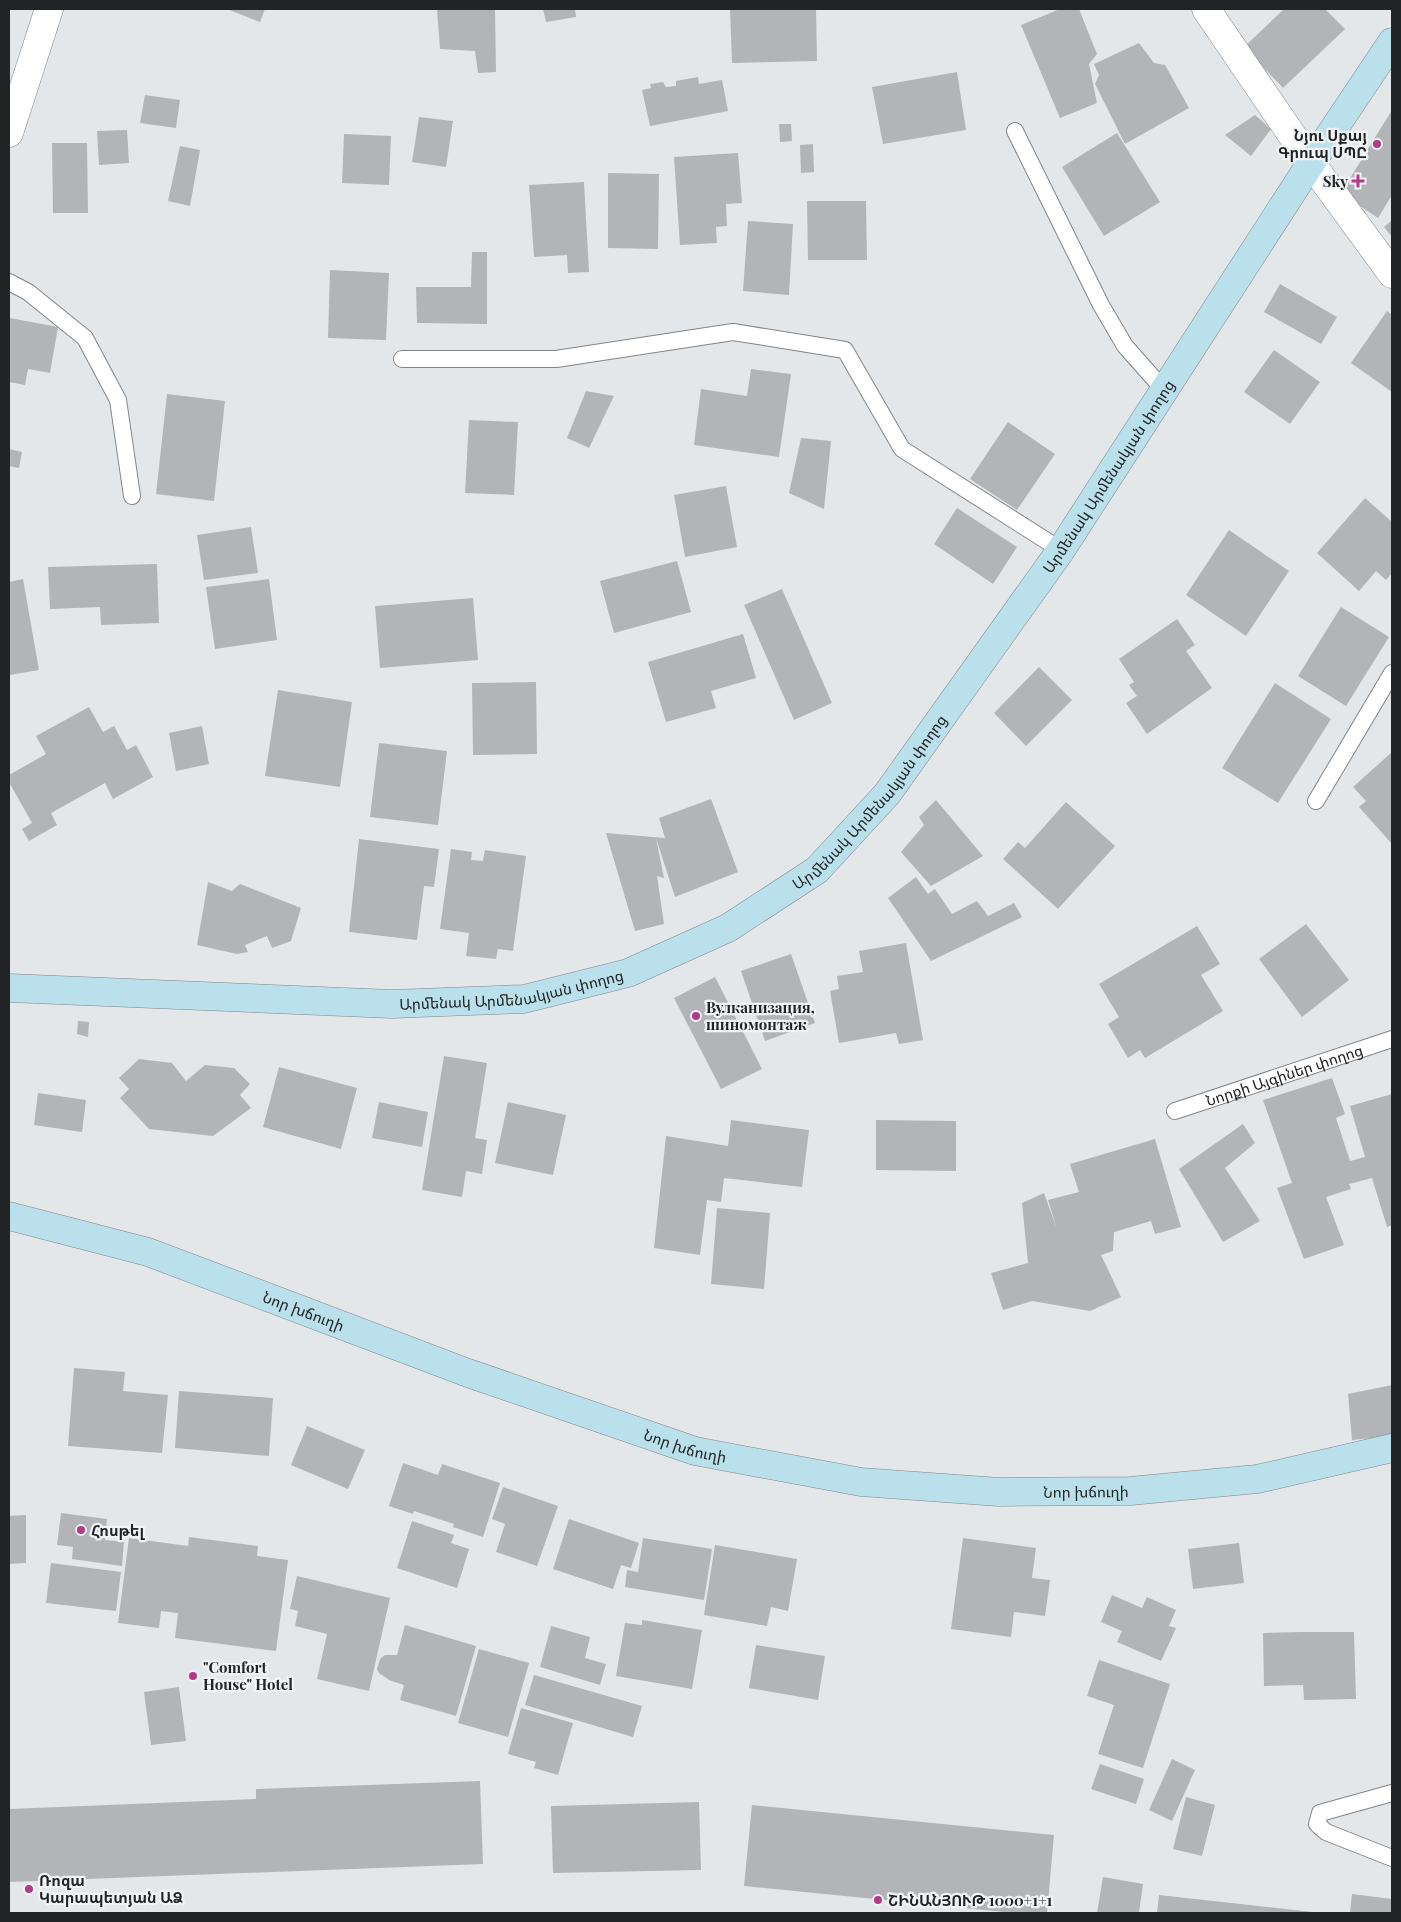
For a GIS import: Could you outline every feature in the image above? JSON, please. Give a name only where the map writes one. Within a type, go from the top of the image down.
[{"type":"main road","name":"Արմենակ Արմենակյան փողոց","points":[[9,988],[392,1004],[524,999],[628,973],[728,928],[817,870],[887,794],[1061,550],[1311,163],[1392,42]]},
{"type":"main road","name":"Նոր խճուղի","points":[[9,1216],[148,1252],[468,1372],[695,1450],[861,1482],[999,1492],[1130,1491],[1257,1479],[1392,1448]]},
{"type":"street","points":[[9,133],[48,9]]},
{"type":"street","points":[[1206,9],[1311,163],[1392,274]]},
{"type":"lane","points":[[1015,131],[1101,305],[1125,346],[1164,390]]},
{"type":"lane","points":[[9,282],[28,292],[85,338],[118,400],[132,496]]},
{"type":"lane","points":[[402,359],[556,359],[733,332],[845,350],[902,449],[1061,550]]},
{"type":"lane","points":[[1316,801],[1392,673]]},
{"type":"lane","name":"Նորքի Այգիներ փողոց","points":[[1175,1111],[1392,1039]]},
{"type":"lane","points":[[1392,1792],[1320,1813],[1317,1824],[1326,1832],[1392,1858]]},
{"type":"building","points":[[227,9],[265,9],[260,22]]},
{"type":"building","points":[[437,9],[495,9],[496,72],[478,73],[475,51],[440,49]]},
{"type":"building","points":[[543,9],[575,9],[576,17],[546,22]]},
{"type":"building","points":[[730,9],[816,9],[817,61],[732,63]]},
{"type":"building","points":[[1060,9],[1079,9],[1097,54],[1089,64],[1097,103],[1060,118],[1021,25]]},
{"type":"building","points":[[1284,9],[1325,9],[1345,29],[1283,88],[1244,47]]},
{"type":"building","points":[[1139,43],[1154,63],[1165,65],[1189,108],[1125,144],[1095,84],[1099,75],[1094,64]]},
{"type":"building","points":[[957,72],[966,130],[883,144],[872,87]]},
{"type":"building","points":[[698,77],[699,84],[722,80],[728,111],[650,126],[642,90],[651,88],[650,84],[663,82],[666,87],[676,86],[676,81]]},
{"type":"building","points":[[145,95],[180,100],[176,128],[140,123]]},
{"type":"building","points":[[1392,110],[1392,195],[1378,218],[1341,193]]},
{"type":"building","points":[[1255,115],[1271,129],[1251,156],[1225,135]]},
{"type":"building","points":[[419,117],[453,121],[446,167],[412,162]]},
{"type":"building","points":[[779,124],[791,124],[792,141],[780,142]]},
{"type":"building","points":[[127,130],[129,163],[99,165],[97,131]]},
{"type":"building","points":[[1117,133],[1160,202],[1104,236],[1062,167]]},
{"type":"building","points":[[344,134],[391,136],[389,185],[342,183]]},
{"type":"building","points":[[52,143],[87,143],[88,213],[53,213]]},
{"type":"building","points":[[813,144],[814,172],[801,173],[800,145]]},
{"type":"building","points":[[180,146],[200,150],[190,206],[168,201]]},
{"type":"building","points":[[738,153],[742,203],[726,204],[727,226],[716,227],[717,243],[680,245],[674,157]]},
{"type":"building","points":[[608,173],[659,174],[658,249],[608,248]]},
{"type":"building","points":[[584,182],[589,272],[568,273],[567,255],[534,257],[529,185]]},
{"type":"building","points":[[807,201],[866,201],[867,260],[808,260]]},
{"type":"building","points":[[1392,220],[1392,237],[1384,227]]},
{"type":"building","points":[[748,221],[793,224],[789,295],[743,291]]},
{"type":"building","points":[[472,252],[487,252],[487,324],[417,323],[416,287],[471,287]]},
{"type":"building","points":[[330,270],[389,273],[386,340],[328,338]]},
{"type":"building","points":[[1280,284],[1337,317],[1321,344],[1264,312]]},
{"type":"building","points":[[1387,311],[1392,315],[1392,392],[1351,363]]},
{"type":"building","points":[[10,318],[58,327],[50,373],[28,369],[25,385],[9,382]]},
{"type":"building","points":[[1274,350],[1320,382],[1290,424],[1244,392]]},
{"type":"building","points":[[751,369],[791,374],[779,457],[694,445],[701,389],[747,396]]},
{"type":"building","points":[[586,391],[614,396],[589,448],[567,438]]},
{"type":"building","points":[[167,394],[225,401],[214,501],[156,494]]},
{"type":"building","points":[[469,420],[518,422],[514,495],[465,493]]},
{"type":"building","points":[[1008,422],[1055,454],[1017,510],[970,479]]},
{"type":"building","points":[[801,438],[831,441],[824,509],[789,493]]},
{"type":"building","points":[[9,449],[22,452],[19,468],[9,466]]},
{"type":"building","points":[[726,486],[737,547],[685,557],[674,495]]},
{"type":"building","points":[[1365,498],[1392,522],[1392,573],[1386,580],[1376,571],[1359,591],[1317,553]]},
{"type":"building","points":[[957,508],[1017,547],[993,584],[934,544]]},
{"type":"building","points":[[251,527],[258,573],[204,580],[197,535]]},
{"type":"building","points":[[1229,530],[1289,571],[1246,636],[1186,595]]},
{"type":"building","points":[[677,561],[691,612],[614,633],[600,581]]},
{"type":"building","points":[[157,564],[159,623],[101,625],[100,607],[50,609],[48,567]]},
{"type":"building","points":[[23,579],[39,670],[9,675],[9,582]]},
{"type":"building","points":[[269,579],[277,640],[215,649],[206,587]]},
{"type":"building","points":[[782,589],[832,703],[794,720],[744,605]]},
{"type":"building","points":[[473,598],[478,660],[380,668],[375,606]]},
{"type":"building","points":[[1341,607],[1389,637],[1346,706],[1298,676]]},
{"type":"building","points":[[1177,619],[1195,645],[1186,651],[1212,688],[1147,734],[1126,703],[1137,696],[1129,685],[1134,682],[1119,659]]},
{"type":"building","points":[[743,634],[756,678],[711,691],[716,708],[666,722],[648,662]]},
{"type":"building","points":[[1039,667],[1072,700],[1026,746],[994,713]]},
{"type":"building","points":[[536,682],[537,754],[473,755],[472,683]]},
{"type":"building","points":[[1275,683],[1331,719],[1278,803],[1222,768]]},
{"type":"building","points":[[278,690],[352,702],[340,787],[265,776]]},
{"type":"building","points":[[89,707],[103,732],[114,726],[127,750],[136,745],[153,777],[113,799],[105,783],[51,813],[57,825],[29,841],[22,829],[32,823],[9,782],[9,775],[46,754],[36,736]]},
{"type":"building","points":[[202,726],[209,764],[176,771],[169,733]]},
{"type":"building","points":[[379,743],[447,751],[438,825],[370,817]]},
{"type":"building","points":[[1392,752],[1392,844],[1359,807],[1366,801],[1353,787]]},
{"type":"building","points":[[711,799],[738,872],[675,897],[656,838],[664,878],[657,876],[664,924],[635,931],[606,833],[665,838],[659,818]]},
{"type":"building","points":[[936,800],[983,856],[931,886],[901,852],[924,825],[919,817]]},
{"type":"building","points":[[1066,802],[1115,846],[1058,909],[1003,859],[1018,842],[1025,848]]},
{"type":"building","points":[[359,839],[439,849],[434,887],[424,886],[417,940],[349,932]]},
{"type":"building","points":[[451,849],[472,852],[471,860],[483,861],[485,850],[526,856],[513,951],[498,949],[496,959],[466,956],[469,933],[440,929]]},
{"type":"building","points":[[916,877],[928,894],[935,889],[952,914],[977,901],[988,916],[1014,903],[1022,917],[931,961],[888,898]]},
{"type":"building","points":[[208,882],[232,891],[240,884],[301,908],[291,941],[272,948],[267,936],[245,945],[248,952],[237,954],[197,945]]},
{"type":"building","points":[[1306,924],[1349,980],[1302,1017],[1259,959]]},
{"type":"building","points":[[1197,926],[1220,964],[1201,975],[1223,1011],[1145,1058],[1140,1050],[1128,1058],[1108,1024],[1119,1017],[1099,984]]},
{"type":"building","points":[[906,943],[923,1040],[899,1044],[896,1033],[839,1043],[830,991],[839,989],[837,976],[863,972],[859,951]]},
{"type":"building","points":[[791,954],[815,1023],[765,1041],[741,971]]},
{"type":"building","points":[[715,977],[762,1069],[721,1089],[674,998]]},
{"type":"building","points":[[78,1021],[89,1022],[88,1037],[77,1034]]},
{"type":"building","points":[[444,1056],[487,1063],[475,1138],[487,1140],[482,1174],[466,1171],[462,1197],[422,1190]]},
{"type":"building","points":[[139,1059],[172,1063],[186,1081],[205,1065],[234,1068],[250,1084],[240,1095],[251,1108],[213,1136],[149,1129],[120,1098],[129,1089],[119,1078]]},
{"type":"building","points":[[279,1067],[357,1088],[341,1149],[263,1127]]},
{"type":"building","points":[[1332,1078],[1345,1114],[1336,1118],[1350,1161],[1365,1157],[1350,1106],[1392,1094],[1392,1225],[1387,1227],[1372,1178],[1349,1184],[1351,1189],[1326,1197],[1344,1245],[1304,1259],[1277,1188],[1292,1183],[1263,1100]]},
{"type":"building","points":[[38,1093],[86,1100],[82,1132],[34,1125]]},
{"type":"building","points":[[379,1102],[428,1112],[422,1147],[372,1138]]},
{"type":"building","points":[[508,1102],[566,1115],[553,1175],[495,1163]]},
{"type":"building","points":[[731,1120],[809,1130],[802,1187],[724,1178],[721,1202],[707,1200],[700,1255],[654,1248],[666,1136],[728,1146]]},
{"type":"building","points":[[876,1120],[956,1121],[956,1171],[876,1170]]},
{"type":"building","points":[[1243,1124],[1255,1143],[1225,1168],[1260,1221],[1223,1242],[1179,1169]]},
{"type":"building","points":[[1155,1139],[1181,1227],[1155,1234],[1151,1221],[1114,1232],[1113,1251],[1101,1255],[1121,1297],[1090,1311],[1032,1301],[1003,1310],[991,1273],[1028,1263],[1022,1203],[1044,1193],[1057,1229],[1048,1200],[1079,1192],[1070,1164]]},
{"type":"building","points":[[717,1208],[770,1213],[764,1289],[711,1284]]},
{"type":"building","points":[[74,1368],[125,1372],[123,1391],[168,1395],[162,1453],[68,1446]]},
{"type":"building","points":[[1392,1385],[1392,1436],[1352,1440],[1348,1394]]},
{"type":"building","points":[[179,1391],[273,1398],[269,1456],[175,1448]]},
{"type":"building","points":[[307,1426],[365,1450],[348,1489],[291,1465]]},
{"type":"building","points":[[403,1463],[438,1475],[442,1464],[500,1483],[483,1537],[453,1527],[454,1524],[414,1511],[413,1514],[389,1506]]},
{"type":"building","points":[[503,1487],[558,1506],[537,1566],[496,1552],[505,1524],[492,1519]]},
{"type":"building","points":[[61,1513],[107,1519],[105,1540],[124,1542],[122,1566],[72,1559],[73,1547],[57,1545]]},
{"type":"building","points":[[26,1515],[26,1563],[9,1564],[9,1516]]},
{"type":"building","points":[[569,1519],[639,1543],[631,1568],[621,1565],[613,1589],[553,1569]]},
{"type":"building","points":[[412,1521],[454,1535],[451,1543],[469,1549],[457,1588],[397,1568]]},
{"type":"building","points":[[189,1537],[258,1546],[257,1556],[288,1560],[276,1651],[175,1638],[178,1613],[161,1611],[159,1628],[118,1623],[129,1538],[188,1546]]},
{"type":"building","points":[[643,1538],[712,1549],[704,1600],[625,1587],[627,1570],[638,1572]]},
{"type":"building","points":[[963,1538],[1036,1548],[1032,1578],[1050,1580],[1045,1616],[1014,1612],[1011,1637],[951,1629]]},
{"type":"building","points":[[1239,1543],[1244,1583],[1193,1589],[1188,1549]]},
{"type":"building","points":[[715,1545],[797,1559],[788,1611],[771,1607],[767,1626],[704,1615]]},
{"type":"building","points":[[51,1563],[121,1572],[116,1611],[46,1603]]},
{"type":"building","points":[[297,1576],[390,1598],[369,1691],[317,1679],[327,1634],[295,1626],[298,1611],[290,1609]]},
{"type":"building","points":[[1112,1595],[1142,1608],[1147,1597],[1176,1610],[1169,1626],[1176,1628],[1161,1661],[1117,1642],[1122,1631],[1101,1622]]},
{"type":"building","points":[[642,1620],[702,1630],[692,1689],[616,1676],[625,1623],[642,1625]]},
{"type":"building","points":[[405,1625],[476,1646],[456,1716],[400,1700],[404,1685],[389,1680],[379,1673],[377,1669],[380,1659],[385,1655],[397,1655]]},
{"type":"building","points":[[551,1626],[590,1637],[585,1658],[606,1664],[600,1685],[540,1667]]},
{"type":"building","points":[[1354,1632],[1356,1699],[1304,1700],[1303,1685],[1264,1686],[1263,1633]]},
{"type":"building","points":[[756,1645],[825,1656],[818,1700],[749,1688]]},
{"type":"building","points":[[479,1649],[529,1663],[508,1737],[458,1723]]},
{"type":"building","points":[[1099,1660],[1170,1684],[1143,1768],[1098,1754],[1114,1705],[1087,1696]]},
{"type":"building","points":[[534,1675],[642,1706],[633,1737],[525,1705]]},
{"type":"building","points":[[179,1687],[186,1741],[151,1745],[144,1692]]},
{"type":"building","points":[[521,1708],[573,1723],[558,1775],[534,1768],[536,1762],[508,1754]]},
{"type":"building","points":[[1172,1759],[1195,1770],[1172,1821],[1149,1810]]},
{"type":"building","points":[[1100,1764],[1144,1779],[1136,1804],[1091,1789]]},
{"type":"building","points":[[480,1781],[483,1864],[9,1882],[9,1809],[256,1799],[256,1789]]},
{"type":"building","points":[[1186,1797],[1215,1805],[1202,1856],[1173,1849]]},
{"type":"building","points":[[699,1802],[701,1870],[553,1873],[551,1806]]},
{"type":"building","points":[[752,1805],[1054,1835],[1047,1913],[1014,1913],[744,1886]]},
{"type":"building","points":[[1103,1877],[1143,1884],[1139,1913],[1097,1913]]},
{"type":"building","points":[[1352,1894],[1392,1899],[1392,1913],[1350,1913]]},
{"type":"building","points":[[1159,1895],[1313,1912],[1313,1913],[1157,1913]]},
{"type":"place","name":"Նյու Սքայ Գրուպ ՍՊԸ","points":[[1377,144]]},
{"type":"place","name":"Sky","points":[[1358,181]]},
{"type":"place","name":"Вулканизация, шиномонтаж","points":[[696,1016]]},
{"type":"place","name":"Հոսթել","points":[[81,1530]]},
{"type":"place","name":"\"Comfort House\" Hotel","points":[[193,1676]]},
{"type":"place","name":"Ռոզա Կարապետյան ԱՁ","points":[[29,1889]]},
{"type":"place","name":"ՇԻՆԱՆՅՈՒԹ 1000+1+1","points":[[878,1900]]}]
